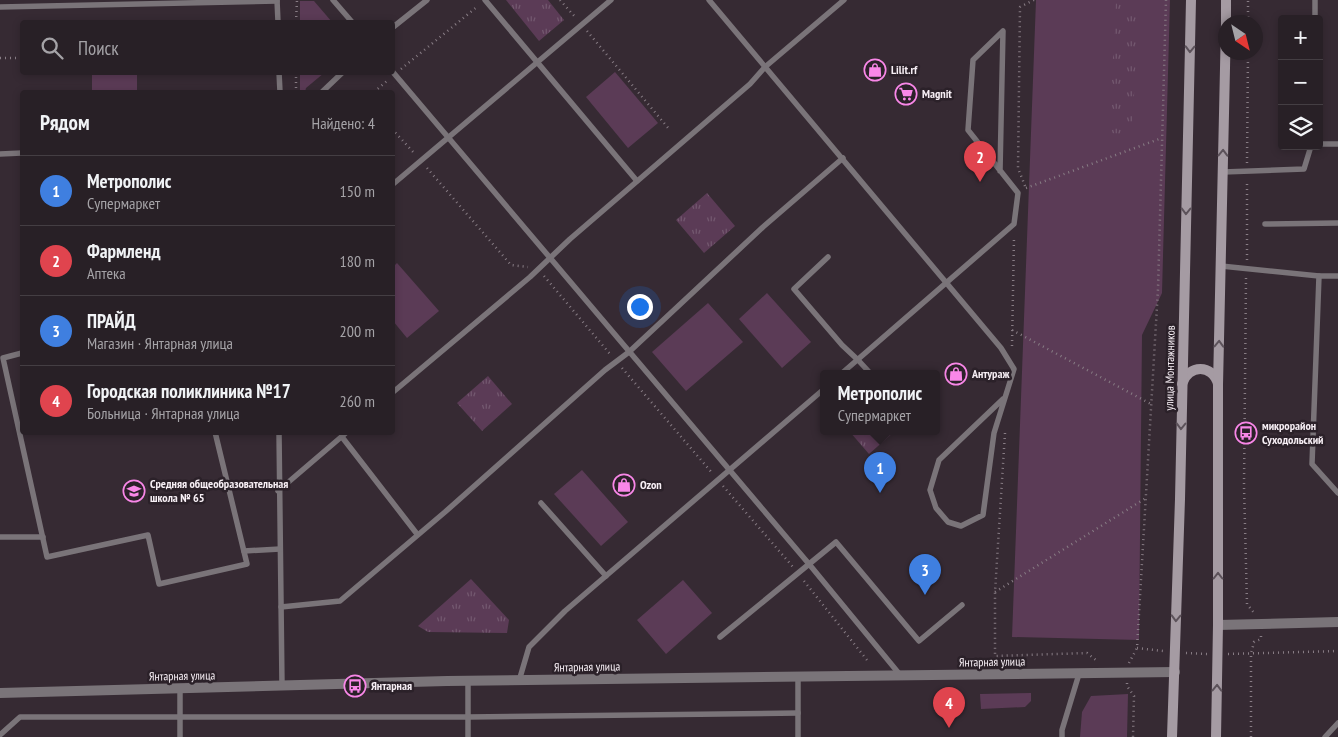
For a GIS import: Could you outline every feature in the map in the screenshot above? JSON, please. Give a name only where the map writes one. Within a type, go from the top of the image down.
[{"type":"main road","name":"улица Монтажников","points":[[1172,737],[1191,0]]},
{"type":"main road","points":[[1226,0],[1226,15]]},
{"type":"main road","points":[[1216,737],[1218,654],[1218,385],[1225,60]]},
{"type":"main road","points":[[1182,385],[1184,379],[1191,371],[1201,368],[1214,375],[1218,385]]},
{"type":"street","points":[[1218,625],[1338,622]]},
{"type":"street","name":"Янтарная улица","points":[[0,693],[468,681],[1175,672]]},
{"type":"lane","points":[[333,0],[350,20]]},
{"type":"lane","points":[[395,26],[427,0]]},
{"type":"lane","points":[[485,0],[637,181]]},
{"type":"lane","points":[[395,183],[611,0]]},
{"type":"lane","points":[[709,0],[1002,348],[1014,369],[994,433],[983,514],[961,526],[948,522],[936,508],[930,490],[939,460],[1003,400]]},
{"type":"lane","points":[[395,391],[470,330],[570,239],[750,84],[765,67],[844,0]]},
{"type":"lane","points":[[1315,0],[1315,15]]},
{"type":"lane","points":[[0,7],[277,1],[278,20]]},
{"type":"lane","points":[[846,370],[1014,224],[1018,193],[1000,171],[968,130],[972,60],[1003,31],[1000,171]]},
{"type":"lane","points":[[395,73],[809,564],[900,676]]},
{"type":"lane","points":[[280,75],[280,90]]},
{"type":"lane","points":[[324,90],[340,75]]},
{"type":"lane","points":[[1323,144],[1338,144]]},
{"type":"lane","points":[[1223,172],[1304,169],[1310,150]]},
{"type":"lane","points":[[0,154],[20,153]]},
{"type":"lane","points":[[281,607],[340,601],[629,352],[763,227],[843,158]]},
{"type":"lane","points":[[1265,224],[1338,223]]},
{"type":"lane","points":[[828,256],[794,289],[842,345],[867,370]]},
{"type":"lane","points":[[1221,266],[1319,276],[1338,276]]},
{"type":"lane","points":[[1319,276],[1312,464],[1338,493]]},
{"type":"lane","points":[[20,354],[3,358],[20,434]]},
{"type":"lane","points":[[518,681],[529,647],[565,611],[820,392]]},
{"type":"lane","points":[[20,435],[48,557],[148,535],[159,584],[247,564],[216,435]]},
{"type":"lane","points":[[279,435],[278,491],[282,685]]},
{"type":"lane","points":[[278,491],[344,435],[417,534]]},
{"type":"lane","points":[[541,503],[606,576]]},
{"type":"lane","points":[[0,537],[43,537]]},
{"type":"lane","points":[[720,637],[836,542],[919,642],[962,605]]},
{"type":"lane","points":[[244,551],[280,549]]},
{"type":"lane","points":[[1062,737],[1062,730],[1079,674]]},
{"type":"lane","points":[[798,678],[798,737]]},
{"type":"lane","points":[[468,681],[468,737]]},
{"type":"lane","points":[[180,689],[180,737]]},
{"type":"lane","points":[[0,735],[20,717],[468,718],[798,713]]},
{"type":"lane","points":[[1325,737],[1338,723]]},
{"type":"path","points":[[296,20],[297,0]]},
{"type":"path","points":[[395,71],[485,0]]},
{"type":"path","points":[[560,0],[669,129]]},
{"type":"path","points":[[1133,737],[1134,696],[1127,686],[1129,661],[1137,648],[1158,289],[1166,0]]},
{"type":"path","points":[[1248,0],[1248,15]]},
{"type":"path","points":[[0,58],[20,58]]},
{"type":"path","points":[[1248,60],[1244,486],[1248,604],[1253,613],[1261,615],[1261,639],[1254,642],[1252,654],[1251,737]]},
{"type":"path","points":[[296,75],[296,90]]},
{"type":"path","points":[[376,90],[391,75]]},
{"type":"path","points":[[395,132],[511,265],[539,269],[616,362],[798,573],[867,660]]},
{"type":"path","points":[[1026,188],[1162,138]]},
{"type":"path","points":[[1012,330],[1151,404]]},
{"type":"path","points":[[995,592],[1146,498]]},
{"type":"path","points":[[1137,648],[1218,654],[1338,651]]},
{"type":"green space","points":[[506,0],[548,0],[564,20],[539,41]]},
{"type":"green space","points":[[1036,0],[1170,0],[1162,293],[1142,335],[1139,640],[1012,637]]},
{"type":"green space","points":[[1116,0],[1139,0],[1132,134],[1109,133]]},
{"type":"green space","points":[[300,1],[314,1],[330,20],[300,20]]},
{"type":"green space","points":[[615,72],[658,123],[628,148],[586,97]]},
{"type":"green space","points":[[92,75],[137,75],[137,90],[92,90]]},
{"type":"green space","points":[[300,75],[322,75],[306,90],[300,90]]},
{"type":"green space","points":[[707,193],[735,226],[704,253],[676,220]]},
{"type":"green space","points":[[397,263],[439,311],[407,338],[395,323],[395,265]]},
{"type":"green space","points":[[767,293],[811,342],[782,368],[739,319]]},
{"type":"green space","points":[[708,303],[743,342],[686,391],[652,352]]},
{"type":"green space","points":[[488,376],[512,404],[482,431],[457,403]]},
{"type":"green space","points":[[853,435],[891,435],[869,454]]},
{"type":"green space","points":[[582,470],[628,522],[601,546],[554,494]]},
{"type":"green space","points":[[471,579],[509,620],[507,633],[428,632],[418,626]]},
{"type":"green space","points":[[683,580],[712,613],[666,654],[637,620]]},
{"type":"green space","points":[[1031,693],[1031,701],[1025,707],[981,709],[980,694]]},
{"type":"green space","points":[[1128,694],[1127,737],[1080,737],[1082,712],[1091,696]]},
{"type":"place","name":"Lilit.rf","points":[[875,70]]},
{"type":"place","name":"Magnit","points":[[906,94]]},
{"type":"place","name":"Фармленд","points":[[980,182]]},
{"type":"place","name":"Антураж","points":[[956,374]]},
{"type":"place","name":"микрорайон Суходольский","points":[[1246,433]]},
{"type":"place","name":"Ozon","points":[[624,485]]},
{"type":"place","name":"Средняя общеобразовательная школа № 65","points":[[134,491]]},
{"type":"place","name":"Метрополис","points":[[880,493]]},
{"type":"place","name":"ПРАЙД","points":[[925,595]]},
{"type":"place","name":"Янтарная","points":[[355,686]]},
{"type":"place","name":"Городская поликлиника №17","points":[[949,728]]}]
